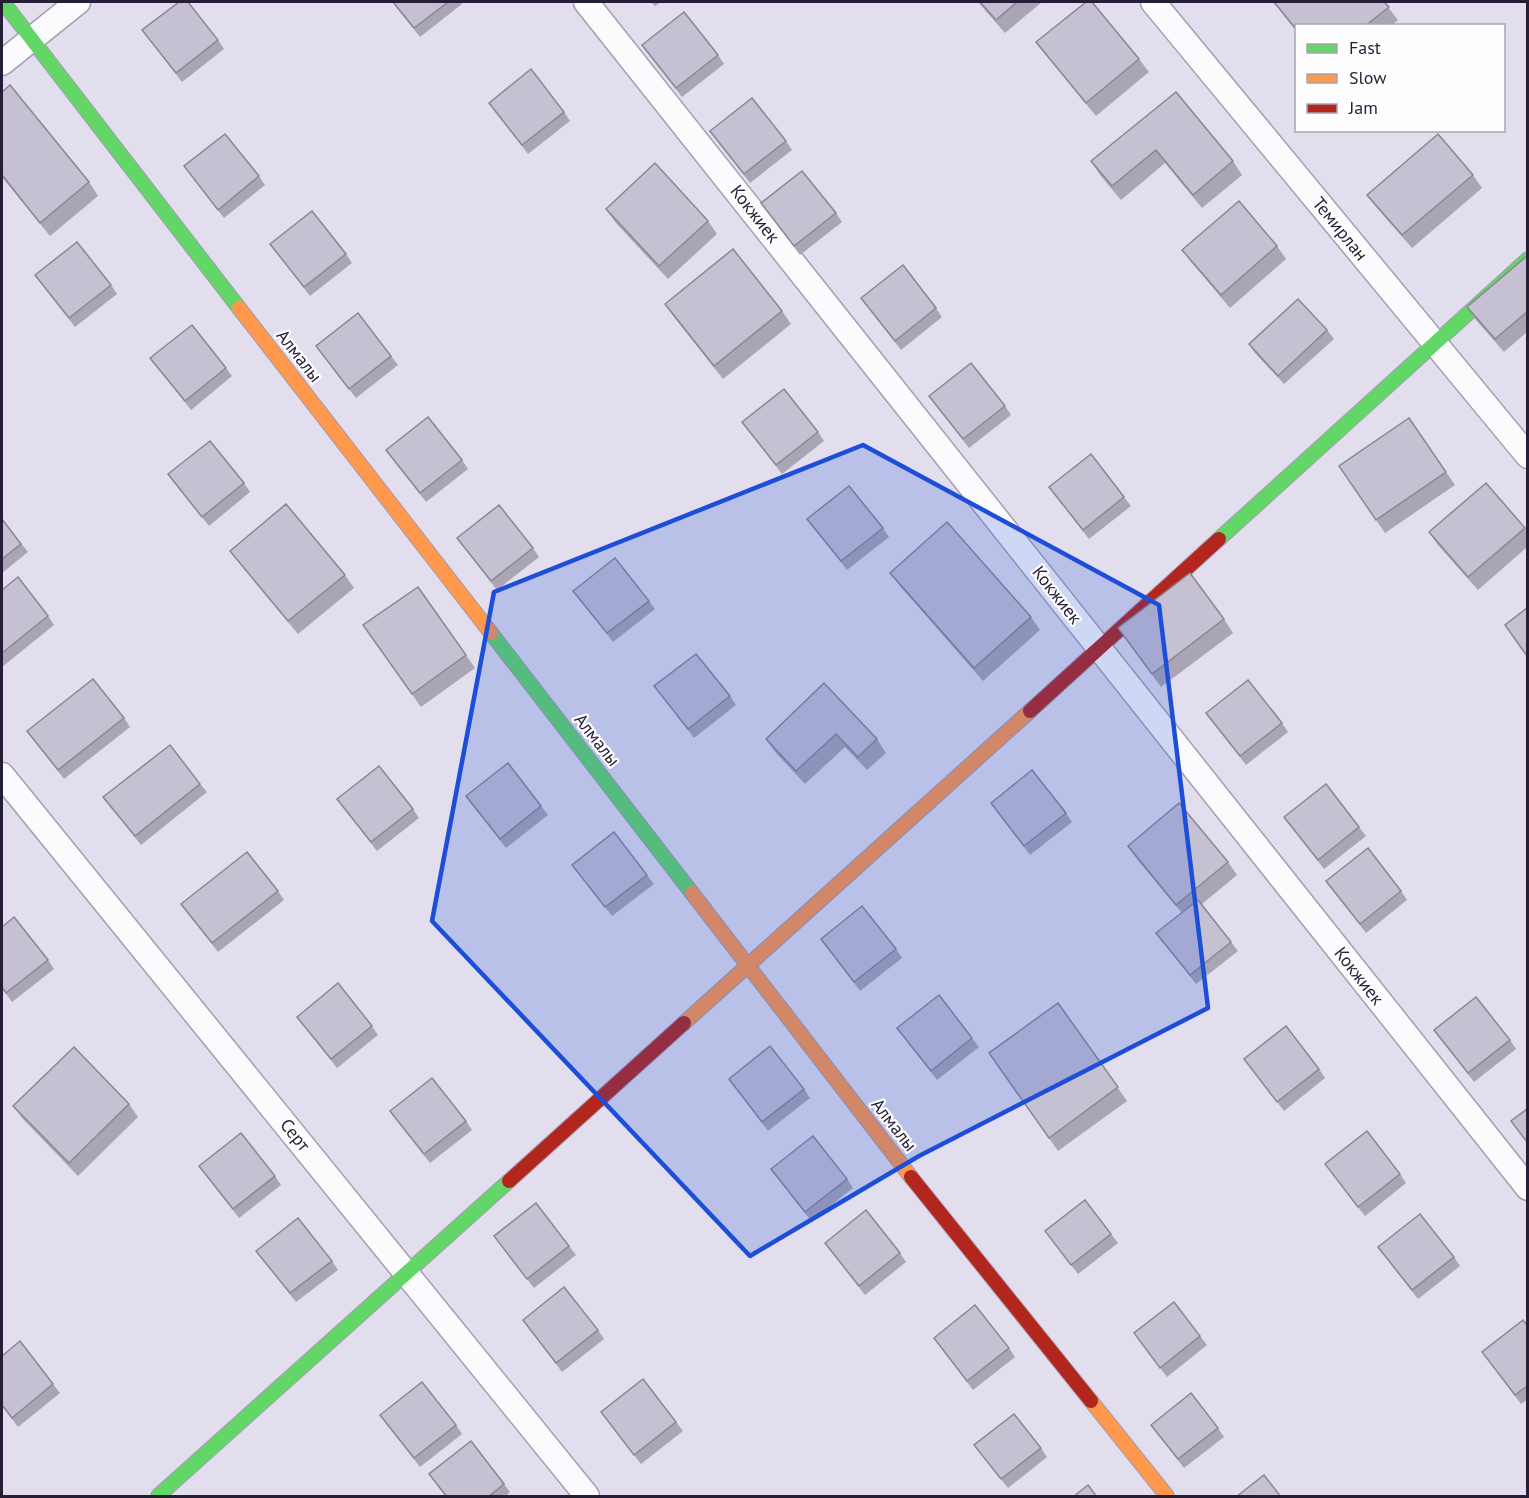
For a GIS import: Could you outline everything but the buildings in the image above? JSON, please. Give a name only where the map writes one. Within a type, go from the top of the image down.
[{"type":"street","name":"Алмалы","points":[[3,2],[902,1165],[1167,1497]]},
{"type":"street","points":[[2,63],[78,2]]},
{"type":"street","name":"Кокжиек","points":[[586,2],[1527,1188]]},
{"type":"street","name":"Темирлан","points":[[1153,2],[1527,456]]},
{"type":"street","points":[[158,1497],[748,966],[1527,259]]},
{"type":"street","name":"Серт","points":[[2,775],[586,1497]]},
{"type":"highlighted area","points":[[863,445],[1159,605],[1208,1008],[919,1156],[750,1256],[432,921],[494,592]]},
{"type":"traffic: fast","points":[[3,2],[239,308]]},
{"type":"traffic: fast","points":[[1219,539],[1528,259]]},
{"type":"traffic: fast","points":[[491,633],[692,893]]},
{"type":"traffic: fast","points":[[158,1496],[509,1181]]},
{"type":"traffic: slow","points":[[239,308],[491,633]]},
{"type":"traffic: slow","points":[[684,1023],[1030,711]]},
{"type":"traffic: slow","points":[[692,893],[911,1177]]},
{"type":"traffic: slow","points":[[1091,1401],[1167,1496]]},
{"type":"traffic: jam","points":[[1030,711],[1219,539]]},
{"type":"traffic: jam","points":[[509,1181],[684,1023]]},
{"type":"traffic: jam","points":[[911,1177],[1091,1401]]}]
